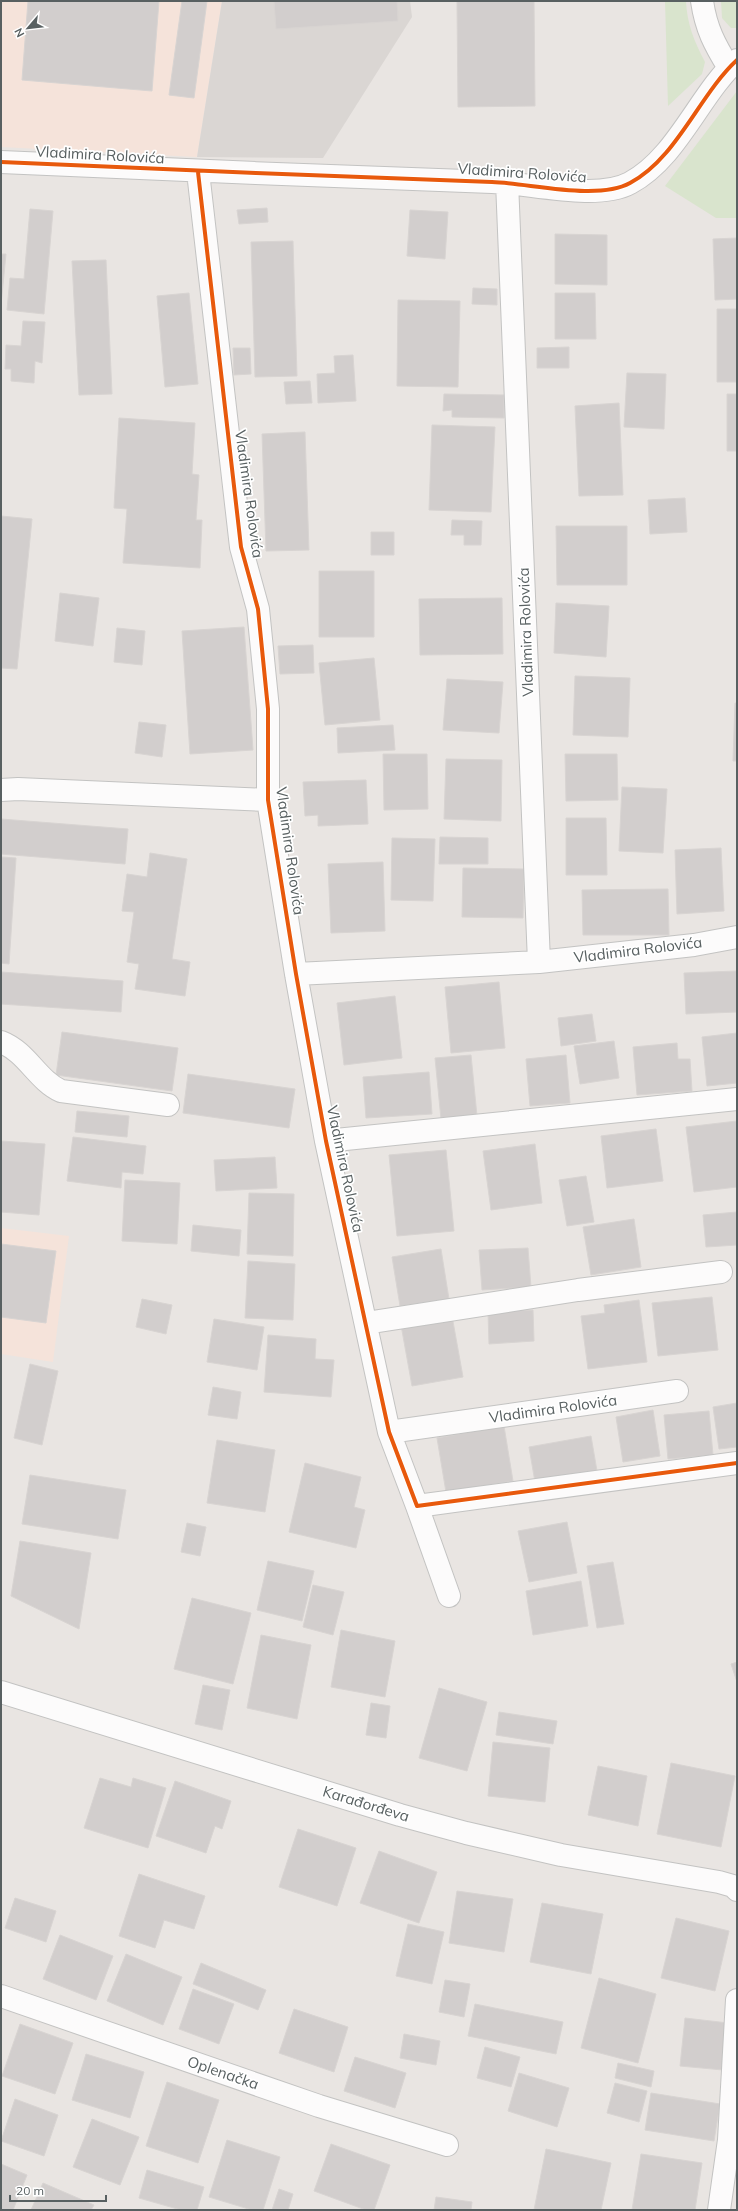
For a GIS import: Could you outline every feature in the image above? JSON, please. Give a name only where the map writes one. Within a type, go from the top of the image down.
[{"type":"street","points":[[702,1],[704,18],[711,38],[733,64]]},
{"type":"street","name":"Vladimira Rolovića","points":[[1,162],[198,172],[507,182],[559,189],[597,190],[629,184],[662,158],[733,64]]},
{"type":"street","name":"Vladimira Rolovića","points":[[198,172],[241,547],[258,609],[268,709],[268,800],[296,974],[326,1142],[389,1432],[677,1391]]},
{"type":"street","name":"Vladimira Rolovića","points":[[507,182],[539,962]]},
{"type":"street","name":"Vladimira Rolovića","points":[[1,790],[18,789],[120,792],[268,800]]},
{"type":"street","name":"Vladimira Rolovića","points":[[296,974],[539,962],[694,945],[737,936]]},
{"type":"street","points":[[1,1042],[17,1051],[51,1086],[61,1091],[168,1105]]},
{"type":"street","name":"Vladimira Rolovića","points":[[326,1142],[737,1098]]},
{"type":"street","points":[[366,1323],[578,1290],[721,1272]]},
{"type":"street","points":[[389,1432],[449,1596]]},
{"type":"street","points":[[417,1506],[737,1463]]},
{"type":"street","name":"Karađorđeva","points":[[1,1692],[400,1815],[466,1833],[561,1855],[719,1882],[733,1886],[737,1890]]},
{"type":"street","name":"Oplenačka","points":[[1,1996],[319,2106],[447,2145]]},
{"type":"street","points":[[719,2210],[729,2140],[737,2000]]},
{"type":"shaded area","points":[[1,1],[222,1],[197,157],[1,147]]},
{"type":"shaded area","points":[[222,1],[410,1],[412,17],[323,158],[197,157]]},
{"type":"shaded area","points":[[1,1228],[69,1236],[53,1362],[1,1354]]},
{"type":"green space","points":[[665,1],[686,1],[692,32],[705,62],[702,74],[668,106]]},
{"type":"green space","points":[[721,1],[737,1],[737,28],[731,28],[722,18]]},
{"type":"green space","points":[[737,91],[737,218],[716,218],[665,186]]},
{"type":"building","points":[[28,1],[159,1],[152,91],[22,80]]},
{"type":"building","points":[[182,1],[207,1],[194,98],[169,95]]},
{"type":"building","points":[[274,1],[397,1],[398,21],[276,29]]},
{"type":"building","points":[[457,1],[534,1],[535,106],[458,107]]},
{"type":"building","points":[[267,208],[268,222],[239,224],[237,210]]},
{"type":"building","points":[[30,209],[53,211],[44,314],[7,310],[10,278],[24,279]]},
{"type":"building","points":[[410,210],[448,212],[445,259],[407,256]]},
{"type":"building","points":[[555,234],[607,235],[607,285],[555,284]]},
{"type":"building","points":[[737,238],[737,299],[715,300],[713,239]]},
{"type":"building","points":[[293,241],[297,376],[255,377],[251,242]]},
{"type":"building","points":[[1,254],[6,254],[1,305]]},
{"type":"building","points":[[106,260],[112,394],[79,395],[72,261]]},
{"type":"building","points":[[473,288],[497,289],[497,305],[472,304]]},
{"type":"building","points":[[189,293],[198,384],[165,387],[157,296]]},
{"type":"building","points":[[555,293],[595,293],[596,339],[555,339]]},
{"type":"building","points":[[398,300],[460,301],[458,387],[397,386]]},
{"type":"building","points":[[717,309],[737,309],[737,382],[717,382]]},
{"type":"building","points":[[23,321],[45,322],[42,363],[35,361],[34,383],[11,381],[11,369],[5,369],[6,345],[21,346]]},
{"type":"building","points":[[569,347],[569,368],[537,368],[537,348]]},
{"type":"building","points":[[233,348],[250,348],[251,374],[234,375]]},
{"type":"building","points":[[353,355],[356,401],[318,403],[317,374],[335,373],[334,356]]},
{"type":"building","points":[[627,373],[666,374],[664,429],[624,427]]},
{"type":"building","points":[[310,381],[312,403],[286,404],[284,382]]},
{"type":"building","points":[[444,394],[504,395],[504,418],[452,417],[452,410],[443,411]]},
{"type":"building","points":[[727,394],[737,394],[737,451],[727,451]]},
{"type":"building","points":[[619,403],[623,495],[579,496],[575,406]]},
{"type":"building","points":[[119,418],[195,423],[192,474],[199,475],[196,520],[202,520],[200,568],[123,563],[127,509],[114,508]]},
{"type":"building","points":[[432,425],[495,427],[491,512],[429,510]]},
{"type":"building","points":[[305,432],[309,550],[266,551],[262,434]]},
{"type":"building","points":[[685,498],[687,532],[650,534],[648,500]]},
{"type":"building","points":[[1,516],[32,519],[17,669],[1,668]]},
{"type":"building","points":[[452,520],[482,521],[481,545],[464,545],[464,535],[451,535]]},
{"type":"building","points":[[556,526],[627,526],[627,585],[557,585]]},
{"type":"building","points":[[371,532],[394,532],[394,555],[371,555]]},
{"type":"building","points":[[319,571],[374,571],[374,637],[319,637]]},
{"type":"building","points":[[60,593],[99,598],[93,646],[55,641]]},
{"type":"building","points":[[502,598],[503,654],[420,655],[419,599]]},
{"type":"building","points":[[556,603],[609,606],[606,657],[554,653]]},
{"type":"building","points":[[244,627],[253,750],[190,754],[182,631]]},
{"type":"building","points":[[117,628],[145,631],[142,665],[114,662]]},
{"type":"building","points":[[313,645],[314,673],[280,674],[278,646]]},
{"type":"building","points":[[374,658],[380,720],[325,725],[319,663]]},
{"type":"building","points":[[575,676],[630,678],[628,737],[573,735]]},
{"type":"building","points":[[447,679],[503,682],[499,733],[443,730]]},
{"type":"building","points":[[735,703],[737,703],[737,761],[733,761]]},
{"type":"building","points":[[139,722],[166,725],[162,757],[135,753]]},
{"type":"building","points":[[393,725],[395,750],[338,753],[337,728]]},
{"type":"building","points":[[383,754],[427,754],[428,809],[384,810]]},
{"type":"building","points":[[565,754],[617,754],[618,800],[566,801]]},
{"type":"building","points":[[446,759],[502,760],[501,821],[444,819]]},
{"type":"building","points":[[366,780],[368,824],[318,826],[318,815],[305,816],[303,782]]},
{"type":"building","points":[[622,787],[667,789],[663,853],[619,851]]},
{"type":"building","points":[[566,818],[606,818],[607,875],[566,875]]},
{"type":"building","points":[[1,819],[128,829],[125,864],[1,854]]},
{"type":"building","points":[[440,837],[488,838],[488,864],[439,864]]},
{"type":"building","points":[[392,838],[435,839],[433,901],[391,900]]},
{"type":"building","points":[[721,848],[724,911],[677,914],[675,850]]},
{"type":"building","points":[[150,853],[187,859],[172,959],[190,962],[185,996],[135,989],[139,964],[127,962],[134,912],[122,911],[127,874],[147,877]]},
{"type":"building","points":[[1,857],[16,858],[9,964],[1,963]]},
{"type":"building","points":[[383,862],[385,931],[331,933],[328,864]]},
{"type":"building","points":[[463,868],[524,869],[523,918],[462,917]]},
{"type":"building","points":[[668,889],[669,935],[583,935],[582,890]]},
{"type":"building","points":[[737,971],[737,1012],[686,1014],[684,973]]},
{"type":"building","points":[[1,972],[123,981],[121,1012],[1,1004]]},
{"type":"building","points":[[499,982],[505,1048],[451,1053],[445,987]]},
{"type":"building","points":[[395,996],[402,1058],[344,1065],[337,1003]]},
{"type":"building","points":[[592,1014],[596,1041],[561,1046],[558,1018]]},
{"type":"building","points":[[62,1032],[178,1048],[172,1091],[56,1075]]},
{"type":"building","points":[[737,1033],[737,1083],[707,1086],[702,1037]]},
{"type":"building","points":[[614,1041],[619,1078],[580,1084],[574,1046]]},
{"type":"building","points":[[677,1043],[678,1059],[690,1059],[692,1091],[637,1095],[633,1047]]},
{"type":"building","points":[[471,1055],[477,1116],[441,1119],[435,1058]]},
{"type":"building","points":[[566,1055],[570,1103],[530,1106],[526,1059]]},
{"type":"building","points":[[429,1072],[432,1114],[366,1118],[363,1077]]},
{"type":"building","points":[[188,1074],[295,1089],[289,1128],[183,1113]]},
{"type":"building","points":[[77,1111],[129,1116],[127,1137],[75,1132]]},
{"type":"building","points":[[737,1121],[737,1187],[694,1192],[686,1127]]},
{"type":"building","points":[[656,1129],[663,1181],[607,1188],[601,1136]]},
{"type":"building","points":[[73,1137],[146,1146],[143,1174],[122,1172],[121,1188],[67,1181]]},
{"type":"building","points":[[1,1141],[45,1144],[39,1215],[1,1212]]},
{"type":"building","points":[[535,1144],[542,1203],[491,1210],[483,1151]]},
{"type":"building","points":[[446,1150],[454,1231],[397,1236],[389,1155]]},
{"type":"building","points":[[275,1157],[277,1188],[216,1191],[214,1160]]},
{"type":"building","points":[[586,1176],[594,1222],[567,1226],[559,1180]]},
{"type":"building","points":[[125,1180],[180,1183],[177,1244],[122,1241]]},
{"type":"building","points":[[249,1193],[294,1194],[293,1256],[247,1254]]},
{"type":"building","points":[[737,1212],[737,1245],[706,1247],[703,1215]]},
{"type":"building","points":[[634,1219],[641,1267],[591,1275],[583,1227]]},
{"type":"building","points":[[193,1225],[241,1230],[239,1256],[191,1251]]},
{"type":"building","points":[[1,1244],[56,1251],[46,1323],[1,1317]]},
{"type":"building","points":[[528,1248],[531,1287],[482,1290],[479,1250]]},
{"type":"building","points":[[441,1249],[449,1299],[400,1306],[392,1257]]},
{"type":"building","points":[[248,1261],[295,1264],[293,1320],[245,1318]]},
{"type":"building","points":[[712,1297],[718,1350],[658,1356],[652,1303]]},
{"type":"building","points":[[142,1299],[172,1305],[166,1334],[136,1327]]},
{"type":"building","points":[[639,1300],[647,1362],[588,1369],[581,1316],[605,1313],[604,1305]]},
{"type":"building","points":[[533,1310],[534,1341],[489,1344],[488,1312]]},
{"type":"building","points":[[452,1316],[463,1377],[412,1386],[401,1325]]},
{"type":"building","points":[[214,1319],[264,1327],[257,1370],[207,1362]]},
{"type":"building","points":[[268,1335],[316,1339],[315,1359],[334,1360],[331,1397],[264,1392]]},
{"type":"building","points":[[30,1364],[58,1371],[42,1445],[14,1438]]},
{"type":"building","points":[[213,1387],[241,1392],[237,1419],[208,1415]]},
{"type":"building","points":[[737,1403],[737,1447],[719,1449],[713,1407]]},
{"type":"building","points":[[653,1410],[660,1456],[623,1462],[616,1417]]},
{"type":"building","points":[[709,1411],[713,1455],[668,1459],[664,1415]]},
{"type":"building","points":[[504,1426],[513,1481],[446,1492],[437,1438]]},
{"type":"building","points":[[591,1436],[597,1471],[535,1482],[529,1447]]},
{"type":"building","points":[[217,1440],[275,1450],[265,1512],[207,1503]]},
{"type":"building","points":[[305,1463],[361,1477],[354,1507],[365,1510],[356,1548],[289,1532]]},
{"type":"building","points":[[30,1475],[126,1490],[118,1539],[22,1524]]},
{"type":"building","points":[[567,1522],[577,1573],[529,1582],[518,1531]]},
{"type":"building","points":[[187,1523],[206,1527],[200,1556],[181,1552]]},
{"type":"building","points":[[20,1541],[91,1553],[79,1629],[11,1596]]},
{"type":"building","points":[[268,1561],[314,1571],[302,1621],[257,1610]]},
{"type":"building","points":[[613,1562],[624,1624],[597,1628],[587,1566]]},
{"type":"building","points":[[581,1581],[588,1626],[533,1635],[526,1591]]},
{"type":"building","points":[[313,1585],[344,1592],[333,1635],[303,1627]]},
{"type":"building","points":[[192,1598],[251,1613],[233,1684],[174,1669]]},
{"type":"building","points":[[341,1630],[395,1641],[385,1697],[331,1687]]},
{"type":"building","points":[[261,1635],[311,1645],[297,1719],[247,1708]]},
{"type":"building","points":[[737,1662],[737,1682],[731,1664]]},
{"type":"building","points":[[203,1685],[230,1690],[222,1730],[195,1724]]},
{"type":"building","points":[[439,1688],[487,1702],[467,1771],[419,1758]]},
{"type":"building","points":[[371,1703],[390,1706],[386,1738],[366,1735]]},
{"type":"building","points":[[499,1712],[557,1721],[553,1744],[496,1735]]},
{"type":"building","points":[[493,1742],[550,1748],[545,1802],[488,1796]]},
{"type":"building","points":[[671,1763],[735,1776],[721,1847],[657,1834]]},
{"type":"building","points":[[598,1766],[647,1776],[638,1826],[588,1815]]},
{"type":"building","points":[[100,1778],[131,1787],[133,1778],[166,1788],[148,1848],[84,1828]]},
{"type":"building","points":[[175,1781],[231,1801],[222,1829],[215,1826],[206,1853],[156,1836]]},
{"type":"building","points":[[298,1829],[356,1848],[337,1906],[279,1887]]},
{"type":"building","points":[[379,1851],[437,1872],[419,1923],[360,1903]]},
{"type":"building","points":[[139,1874],[205,1896],[194,1929],[164,1920],[155,1948],[119,1936]]},
{"type":"building","points":[[457,1891],[513,1899],[504,1952],[449,1943]]},
{"type":"building","points":[[15,1898],[56,1911],[46,1942],[5,1928]]},
{"type":"building","points":[[542,1903],[603,1914],[591,1974],[530,1962]]},
{"type":"building","points":[[676,1918],[729,1931],[715,1991],[661,1978]]},
{"type":"building","points":[[408,1924],[444,1932],[432,1984],[396,1976]]},
{"type":"building","points":[[60,1935],[113,1956],[96,2000],[43,1979]]},
{"type":"building","points":[[126,1954],[182,1977],[163,2025],[107,2001]]},
{"type":"building","points":[[201,1963],[266,1990],[258,2010],[193,1984]]},
{"type":"building","points":[[599,1978],[656,1994],[638,2063],[581,2048]]},
{"type":"building","points":[[445,1980],[470,1984],[464,2017],[439,2012]]},
{"type":"building","points":[[193,1989],[234,2004],[219,2044],[179,2029]]},
{"type":"building","points":[[475,2004],[563,2022],[556,2054],[468,2036]]},
{"type":"building","points":[[294,2009],[348,2027],[334,2072],[279,2053]]},
{"type":"building","points":[[685,2018],[728,2023],[723,2070],[680,2066]]},
{"type":"building","points":[[20,2024],[73,2043],[55,2094],[2,2076]]},
{"type":"building","points":[[404,2034],[440,2041],[436,2065],[400,2058]]},
{"type":"building","points":[[485,2047],[520,2057],[511,2087],[477,2078]]},
{"type":"building","points":[[86,2054],[144,2072],[130,2118],[72,2100]]},
{"type":"building","points":[[355,2057],[406,2073],[395,2108],[344,2091]]},
{"type":"building","points":[[618,2063],[654,2071],[651,2087],[615,2078]]},
{"type":"building","points":[[519,2073],[569,2088],[557,2127],[508,2111]]},
{"type":"building","points":[[167,2082],[219,2100],[198,2163],[146,2146]]},
{"type":"building","points":[[615,2083],[647,2091],[639,2122],[607,2113]]},
{"type":"building","points":[[651,2093],[720,2104],[714,2141],[645,2130]]},
{"type":"building","points":[[15,2099],[58,2115],[44,2156],[1,2141]]},
{"type":"building","points":[[92,2119],[139,2137],[120,2185],[73,2167]]},
{"type":"building","points":[[227,2140],[280,2157],[263,2210],[252,2210],[209,2197]]},
{"type":"building","points":[[331,2144],[390,2165],[374,2210],[366,2210],[314,2191]]},
{"type":"building","points":[[546,2149],[611,2163],[601,2210],[534,2210]]},
{"type":"building","points":[[641,2154],[702,2163],[695,2210],[632,2210]]},
{"type":"building","points":[[1,2164],[27,2175],[13,2210],[1,2210]]},
{"type":"building","points":[[147,2170],[204,2187],[197,2210],[181,2210],[139,2198]]},
{"type":"building","points":[[43,2183],[94,2205],[91,2210],[31,2210]]},
{"type":"building","points":[[279,2189],[293,2194],[288,2210],[272,2210]]},
{"type":"building","points":[[436,2197],[472,2202],[471,2210],[434,2210]]},
{"type":"cycle path","points":[[1,162],[492,182],[562,190],[600,191],[616,188],[630,183],[647,172],[674,142],[723,74],[737,60]]},
{"type":"cycle path","points":[[198,172],[241,547],[258,609],[268,709],[268,800],[296,974],[326,1141],[389,1432],[417,1506],[737,1463]]}]
